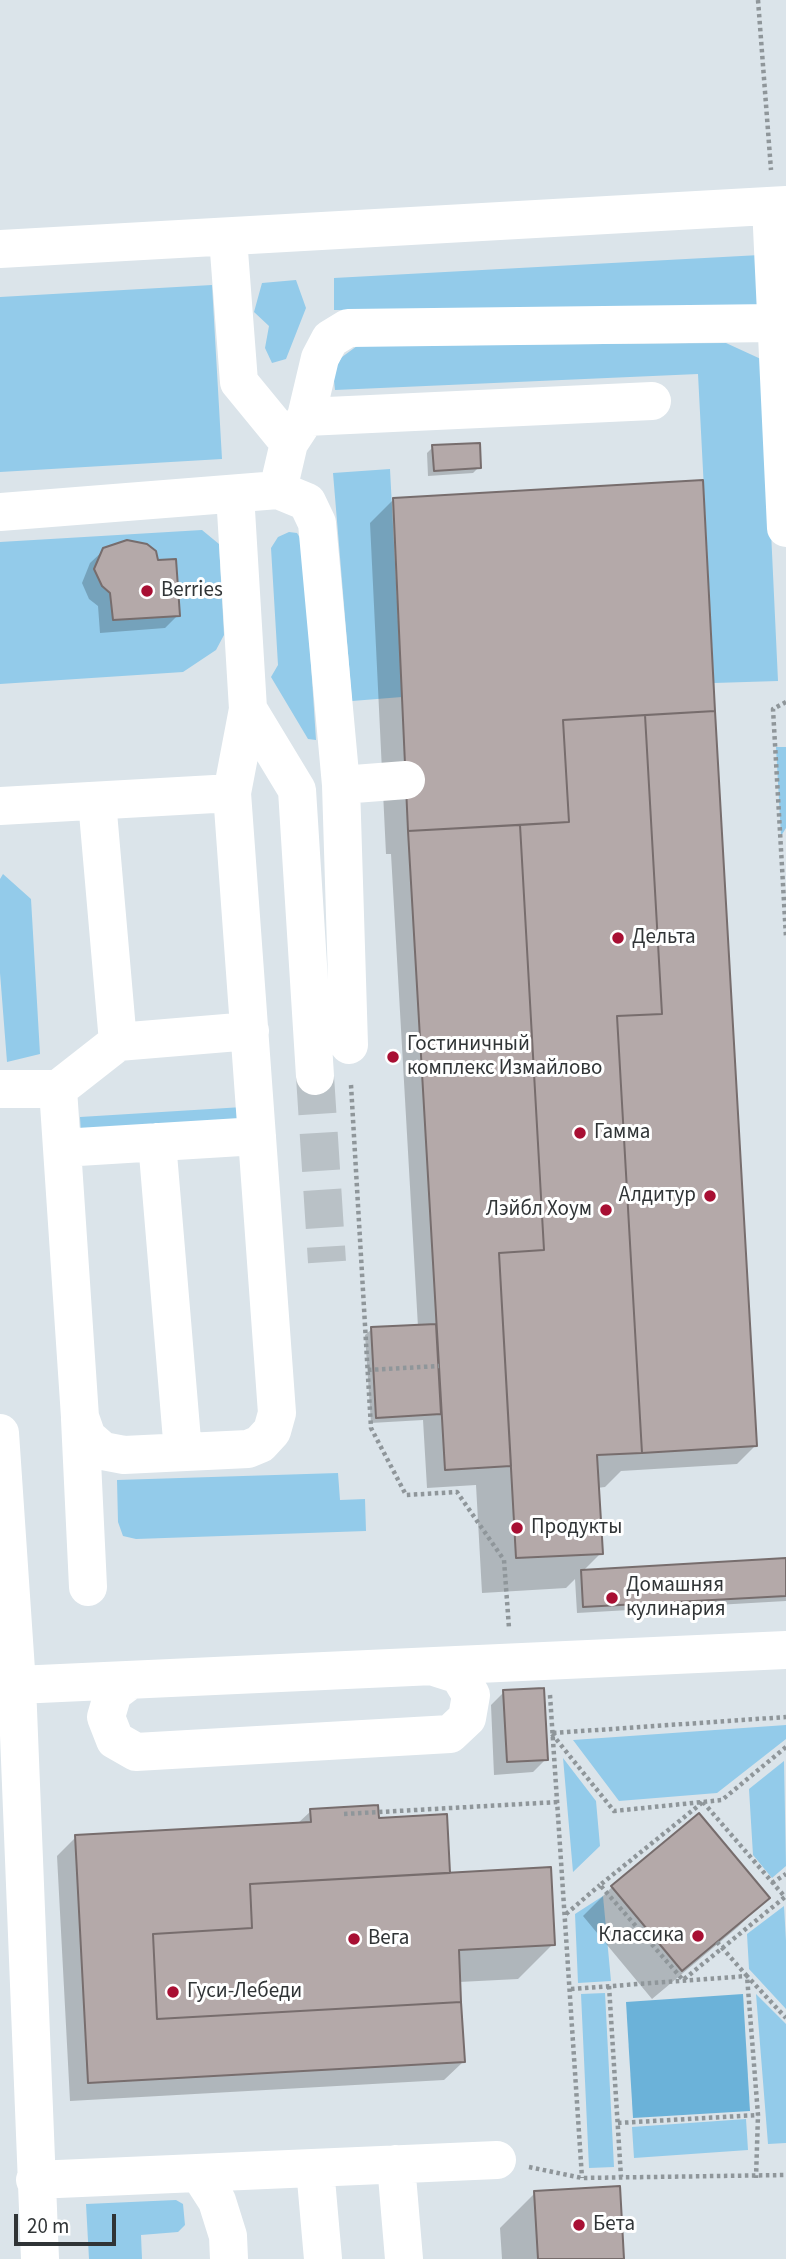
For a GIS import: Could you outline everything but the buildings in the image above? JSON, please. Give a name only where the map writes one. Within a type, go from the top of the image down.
[{"type":"lane","points":[[0,249],[778,206],[775,323],[786,528]]},
{"type":"lane","points":[[228,238],[239,382],[298,430],[652,401]]},
{"type":"lane","points":[[278,490],[320,358],[330,339],[348,328],[775,323]]},
{"type":"lane","points":[[0,512],[278,490],[307,502],[317,523],[341,785],[349,1045]]},
{"type":"lane","points":[[80,1417],[87,1437],[110,1454],[248,1449],[265,1441],[275,1425],[277,1413],[232,793],[248,709],[235,494]]},
{"type":"lane","points":[[248,709],[297,790],[315,1076]]},
{"type":"lane","points":[[341,785],[406,780]]},
{"type":"lane","points":[[0,806],[232,793]]},
{"type":"lane","points":[[97,800],[118,1042]]},
{"type":"lane","points":[[0,1089],[58,1088],[118,1042],[250,1031]]},
{"type":"lane","points":[[58,1088],[80,1417],[88,1587]]},
{"type":"lane","points":[[62,1148],[257,1136]]},
{"type":"lane","points":[[158,1142],[183,1452]]},
{"type":"lane","points":[[0,1433],[18,1685],[40,2259]]},
{"type":"lane","points":[[18,1685],[786,1650]]},
{"type":"lane","points":[[129,1681],[113,1693],[106,1717],[114,1740],[136,1752],[450,1734],[467,1718],[471,1695],[459,1675],[437,1668]]},
{"type":"lane","points":[[35,2179],[497,2160]]},
{"type":"lane","points":[[396,2164],[404,2259]]},
{"type":"lane","points":[[315,2168],[323,2259]]},
{"type":"lane","points":[[199,2173],[217,2201],[228,2236],[229,2259]]},
{"type":"path","points":[[758,0],[769,131]]},
{"type":"path","points":[[786,702],[774,709],[786,937]]},
{"type":"path","points":[[349,1045],[371,1428],[406,1495],[457,1493],[504,1560],[509,1633],[520,1633]]},
{"type":"path","points":[[368,1370],[439,1366]]},
{"type":"path","points":[[548,1662],[582,2178]]},
{"type":"path","points":[[552,1733],[786,1717]]},
{"type":"path","points":[[552,1733],[614,1811],[722,1800],[786,1747]]},
{"type":"path","points":[[344,1814],[558,1802]]},
{"type":"path","points":[[683,1980],[785,1898],[703,1802]]},
{"type":"path","points":[[566,1914],[703,1802]]},
{"type":"path","points":[[772,1883],[786,1874]]},
{"type":"path","points":[[600,1885],[683,1980]]},
{"type":"path","points":[[717,1942],[786,2018]]},
{"type":"path","points":[[571,1989],[747,1976]]},
{"type":"path","points":[[747,1976],[758,2115],[756,2178]]},
{"type":"path","points":[[610,1986],[621,2177]]},
{"type":"path","points":[[618,2123],[758,2115]]},
{"type":"path","points":[[497,2160],[582,2178],[756,2178],[786,2175]]},
{"type":"shaded area","points":[[760,255],[762,303],[742,312],[334,310],[334,278]]},
{"type":"shaded area","points":[[296,280],[306,308],[286,359],[272,363],[265,348],[269,326],[254,312],[262,283]]},
{"type":"shaded area","points":[[212,285],[222,459],[0,472],[0,297]]},
{"type":"shaded area","points":[[726,343],[763,360],[778,681],[714,683],[698,374],[335,390],[333,371],[342,357],[357,346]]},
{"type":"shaded area","points":[[390,469],[402,697],[352,701],[333,473]]},
{"type":"shaded area","points":[[202,530],[219,544],[224,635],[216,650],[183,672],[0,684],[0,542]]},
{"type":"shaded area","points":[[289,532],[297,533],[303,543],[316,740],[308,739],[271,677],[278,665],[271,548],[278,537]]},
{"type":"shaded area","points":[[776,747],[786,747],[786,828],[781,836]]},
{"type":"shaded area","points":[[3,874],[31,899],[40,1054],[7,1062],[0,973],[0,879]]},
{"type":"shaded area","points":[[243,1107],[244,1123],[81,1133],[80,1117]]},
{"type":"shaded area","points":[[338,1473],[340,1500],[365,1499],[366,1531],[136,1539],[123,1536],[118,1522],[117,1480]]},
{"type":"shaded area","points":[[786,1725],[786,1739],[717,1793],[619,1801],[573,1740]]},
{"type":"shaded area","points":[[563,1758],[596,1801],[600,1846],[573,1872]]},
{"type":"shaded area","points":[[784,1761],[786,1866],[772,1878],[753,1855],[749,1789]]},
{"type":"shaded area","points":[[603,1896],[611,1981],[578,1983],[575,1914]]},
{"type":"shaded area","points":[[784,1906],[786,2009],[749,1969],[747,1934]]},
{"type":"shaded area","points":[[605,1993],[614,2167],[589,2168],[581,1994]]},
{"type":"shaded area","points":[[743,1994],[750,2111],[633,2118],[626,2002]]},
{"type":"shaded area","points":[[756,1994],[786,2024],[786,2143],[768,2144]]},
{"type":"shaded area","points":[[746,2119],[748,2150],[634,2158],[632,2127]]},
{"type":"shaded area","points":[[176,2200],[183,2204],[185,2225],[178,2232],[141,2235],[142,2259],[89,2259],[86,2204]]},
{"type":"tunnel","points":[[315,1076],[327,1262]]},
{"type":"place","name":"Berries","points":[[147,591]]},
{"type":"place","name":"Дельта","points":[[618,938]]},
{"type":"place","name":"Гостиничный комплекс Измайлово","points":[[393,1057]]},
{"type":"place","name":"Гамма","points":[[580,1133]]},
{"type":"place","name":"Алдитур","points":[[710,1196]]},
{"type":"place","name":"Лэйбл Хоум","points":[[606,1210]]},
{"type":"place","name":"Продукты","points":[[517,1528]]},
{"type":"place","name":"Домашняя кулинария","points":[[612,1598]]},
{"type":"place","name":"Классика","points":[[698,1936]]},
{"type":"place","name":"Вега","points":[[354,1939]]},
{"type":"place","name":"Гуси-Лебеди","points":[[173,1992]]},
{"type":"place","name":"Бета","points":[[579,2225]]}]
